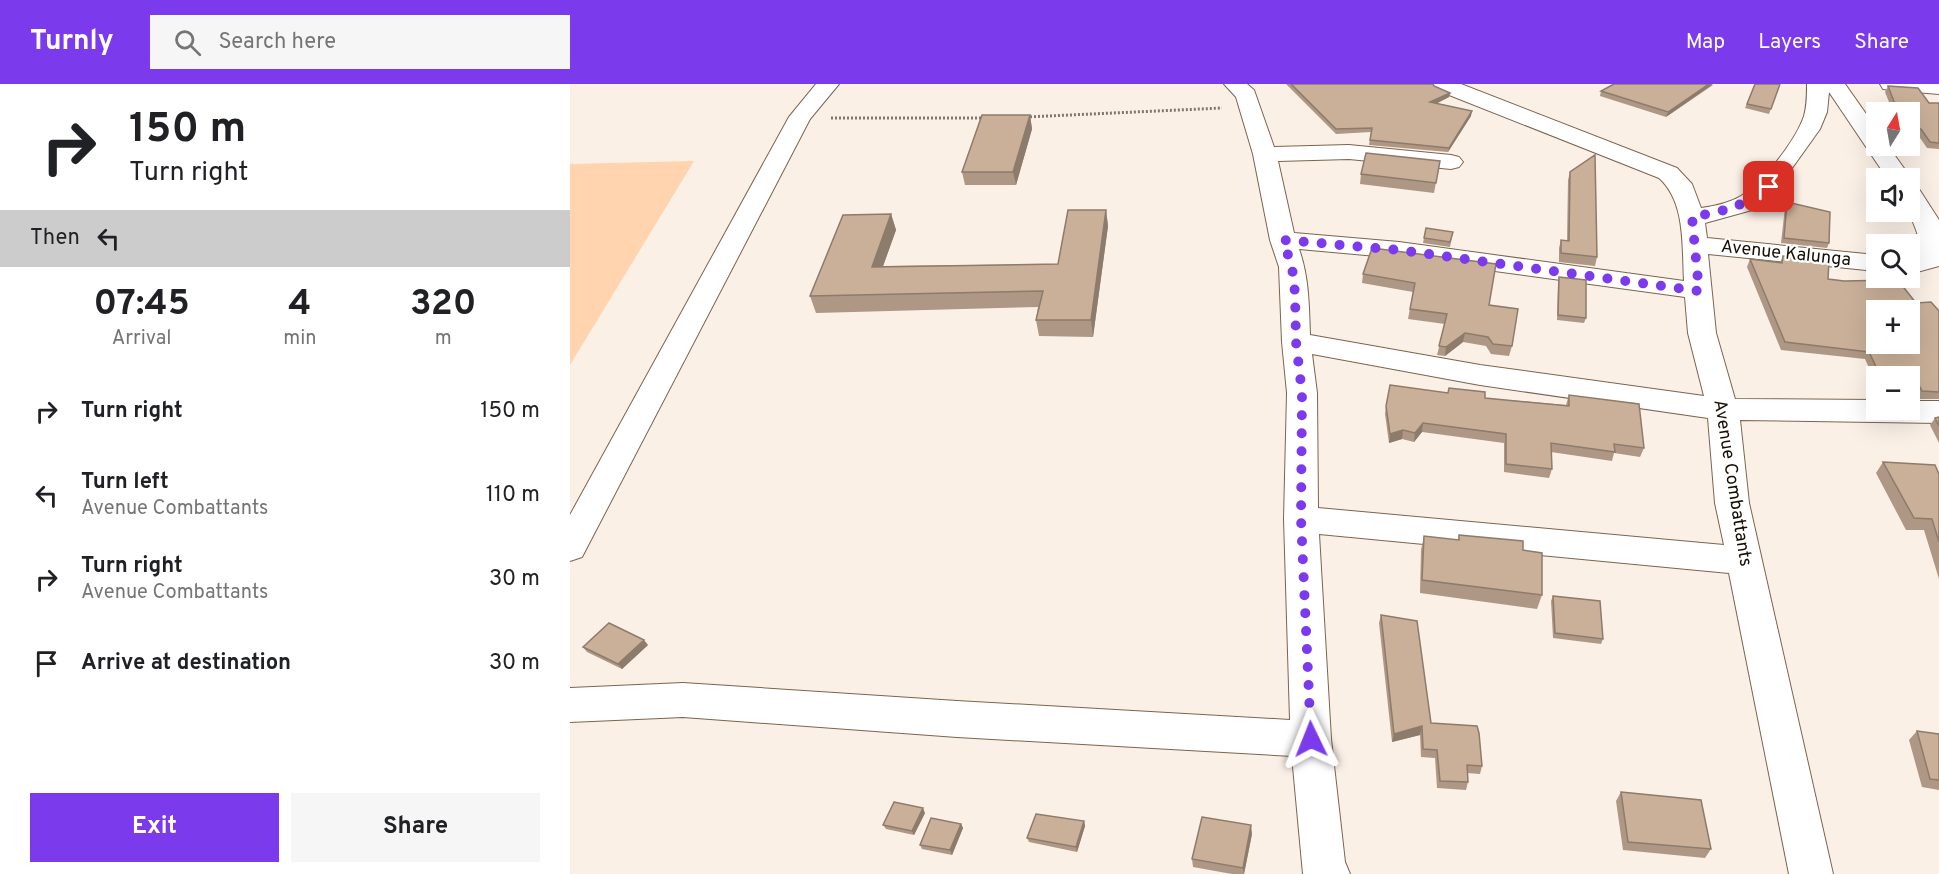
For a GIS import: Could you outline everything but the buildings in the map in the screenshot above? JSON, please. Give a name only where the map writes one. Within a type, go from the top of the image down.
[{"type":"street","points":[[570,546],[800,117],[828,84]]},
{"type":"street","name":"Avenue Combattants","points":[[1442,84],[1668,173],[1680,184],[1692,217],[1702,333],[1723,409],[1732,502],[1811,874]]},
{"type":"street","points":[[1692,217],[1729,211],[1751,201],[1769,187],[1812,121],[1817,105],[1818,84]]},
{"type":"street","points":[[1834,84],[1866,129]]},
{"type":"street","points":[[1891,84],[1939,88]]},
{"type":"street","points":[[1243,95],[1264,154],[1283,240],[1292,267],[1295,293],[1296,342],[1302,393],[1301,519],[1311,739],[1324,870],[1328,874]]},
{"type":"street","points":[[1264,154],[1349,152],[1451,162]]},
{"type":"street","points":[[1920,209],[1934,229],[1938,243],[1929,261],[1920,263]]},
{"type":"street","points":[[1283,240],[1399,250],[1699,291]]},
{"type":"street","name":"Avenue Kalunga","points":[[1695,244],[1866,262]]},
{"type":"street","points":[[1296,342],[1480,375],[1723,409],[1939,412]]},
{"type":"street","points":[[1301,519],[1744,561]]},
{"type":"street","points":[[570,705],[683,699],[945,718],[1311,739]]},
{"type":"path","points":[[1026,117],[1243,95]]},
{"type":"path","points":[[800,117],[992,118]]},
{"type":"shaded area","points":[[694,161],[570,365],[570,164]]},
{"type":"route","points":[[1311,739],[1301,519],[1302,393],[1296,342],[1292,267],[1283,240],[1399,250],[1699,291],[1692,217],[1729,211],[1751,201],[1769,187]]}]
